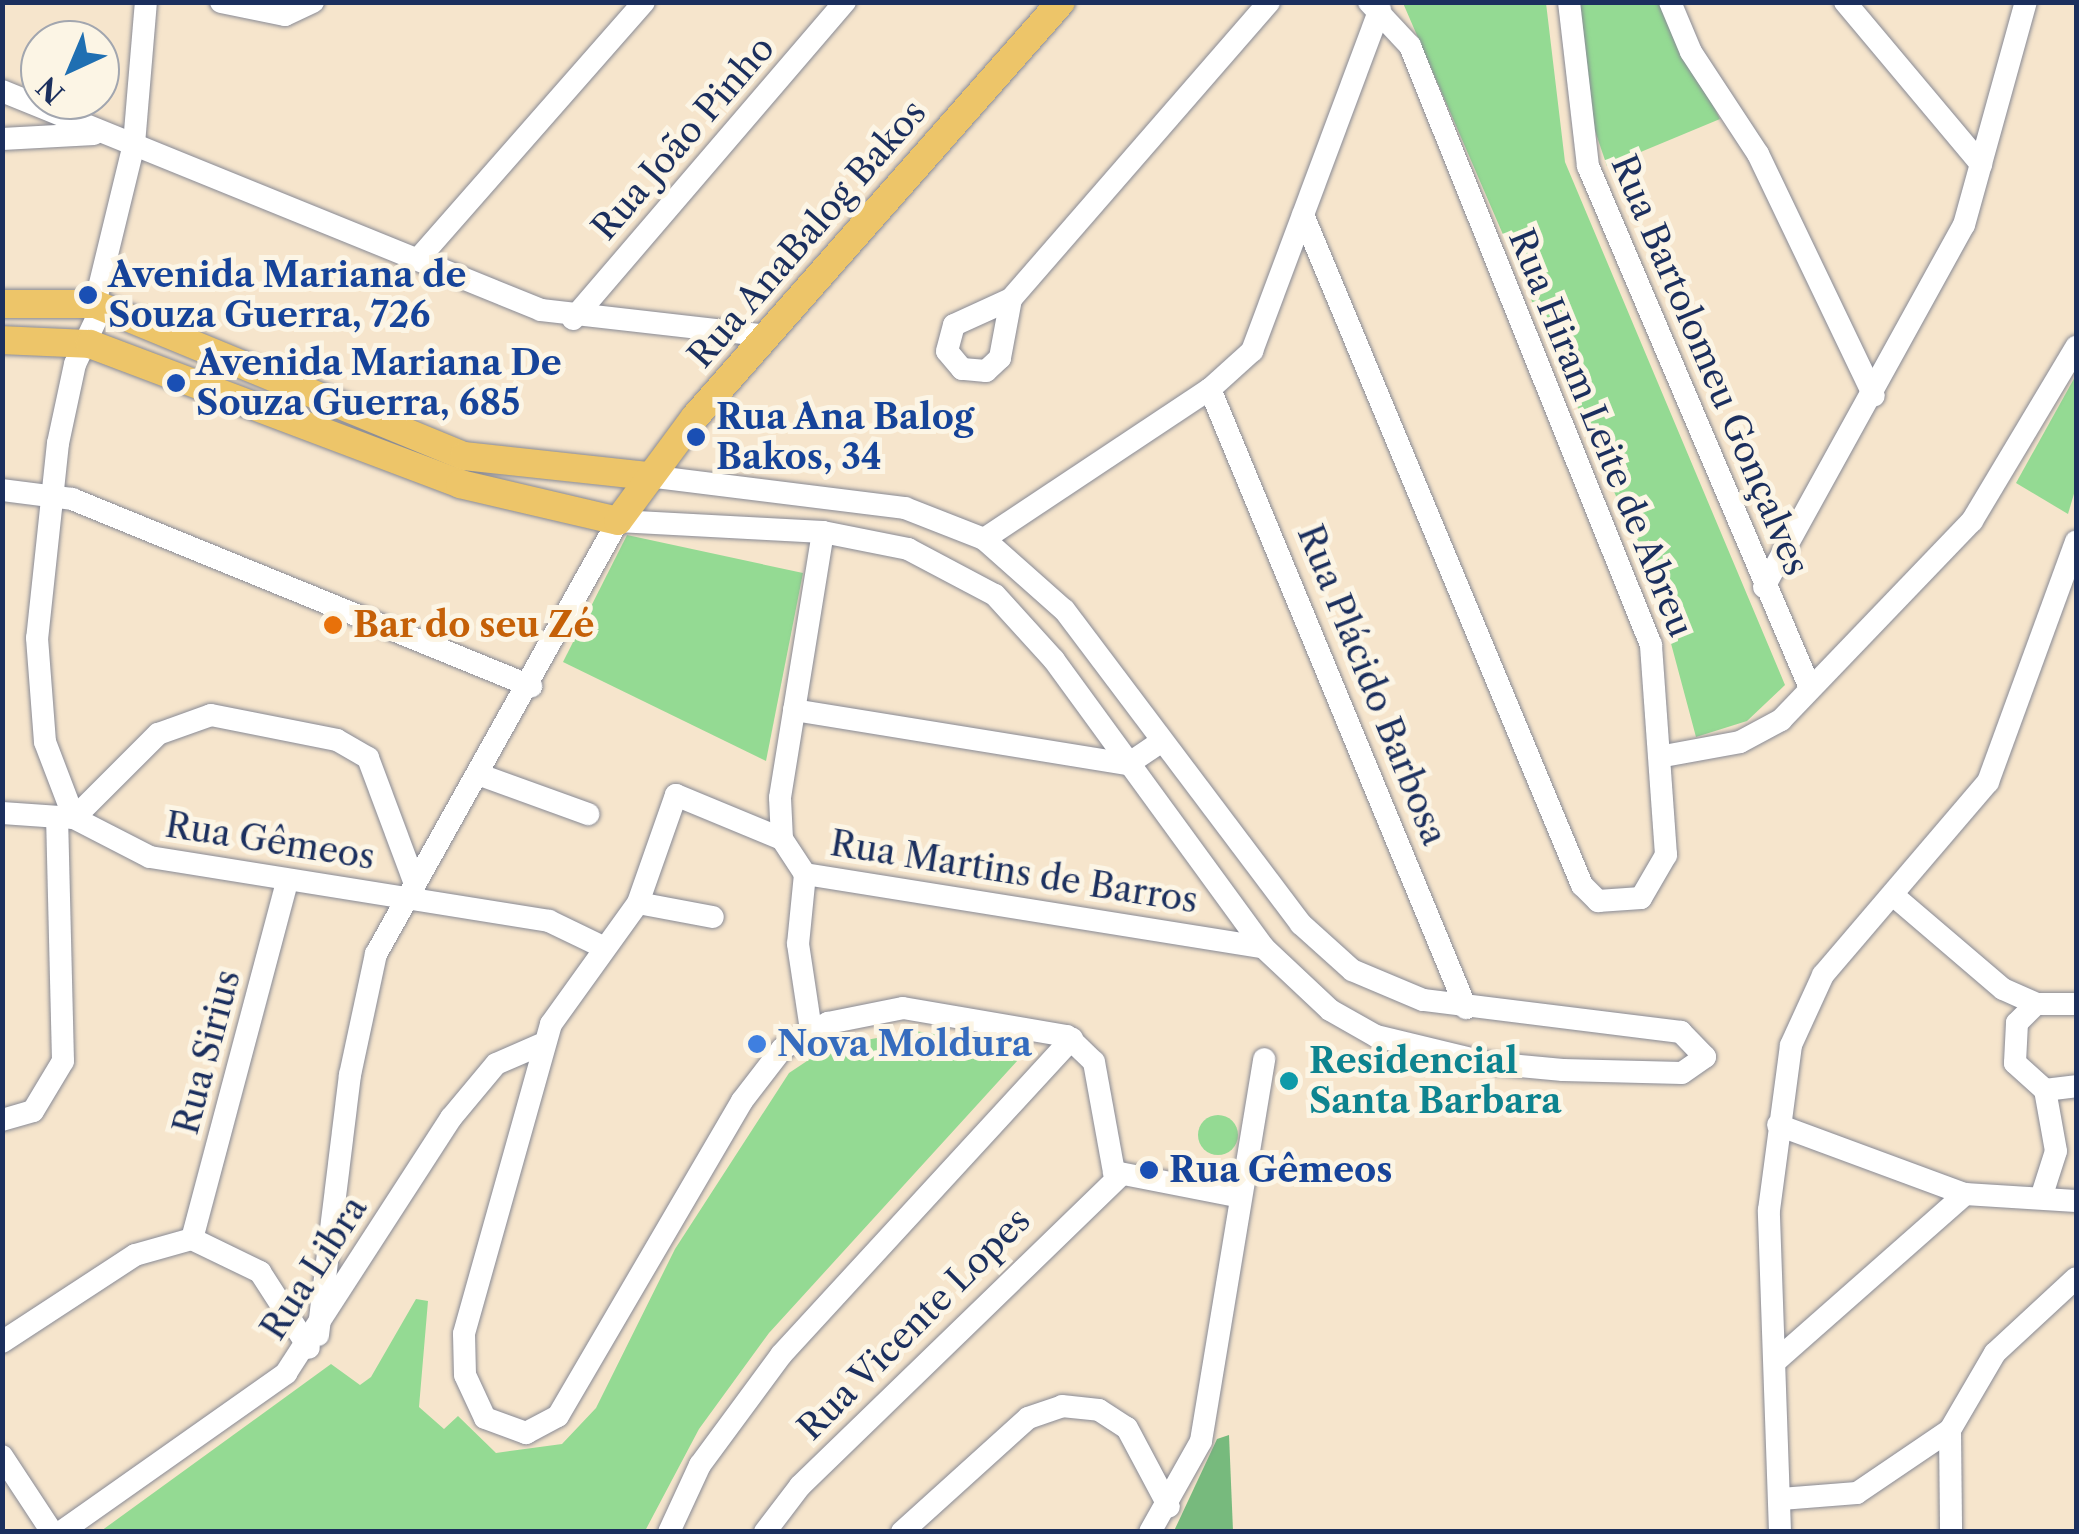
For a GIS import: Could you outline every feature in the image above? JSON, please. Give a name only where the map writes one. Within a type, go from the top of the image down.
[{"type":"main road","name":"Rua AnaBalog Bakos","points":[[618,522],[647,476],[1061,2]]},
{"type":"main road","points":[[2,304],[61,302],[99,306],[464,456],[647,476]]},
{"type":"main road","points":[[2,340],[78,349],[460,484],[618,522]]},
{"type":"street","points":[[2,1120],[33,1111],[64,1061],[66,818],[45,742],[36,674],[52,492],[78,349],[99,306],[134,144],[146,2]]},
{"type":"street","points":[[222,2],[284,15],[313,2]]},
{"type":"street","points":[[420,257],[644,2]]},
{"type":"street","name":"Rua João Pinho","points":[[573,319],[845,2]]},
{"type":"street","points":[[1011,299],[1269,2]]},
{"type":"street","name":"Rua Bartolomeu Gonçalves","points":[[1568,2],[1588,166],[1810,688]]},
{"type":"street","points":[[1670,2],[1690,52],[1758,154],[1874,396]]},
{"type":"street","points":[[1846,2],[1981,164]]},
{"type":"street","points":[[1764,587],[1874,396],[1964,225],[2026,2]]},
{"type":"street","points":[[984,539],[1210,388],[1257,341],[1374,6]]},
{"type":"street","name":"Rua Hiram Leite de Abreu","points":[[1303,215],[1582,885],[1598,901],[1641,898],[1660,878],[1664,756],[1651,645],[1410,46],[1374,6]]},
{"type":"street","points":[[2,92],[98,134],[134,144],[573,319],[768,336]]},
{"type":"street","points":[[2,140],[98,134]]},
{"type":"street","points":[[61,302],[78,349]]},
{"type":"street","points":[[1664,756],[1762,732],[1810,688],[1972,521],[2076,347]]},
{"type":"street","name":"Rua Plácido Barbosa","points":[[1210,388],[1466,1008]]},
{"type":"street","points":[[314,1341],[360,1015],[376,954],[483,776],[618,522],[824,532],[908,549],[995,595],[1128,764],[1263,947],[1342,1018],[1424,1050],[1602,1071],[1682,1073],[1705,1058],[1681,1032],[1466,1008],[1386,988],[1329,953],[1161,742],[1064,610],[984,539],[905,508],[647,476]]},
{"type":"street","points":[[2,490],[52,492],[531,686]]},
{"type":"street","name":"Rua Martins de Barros","points":[[824,532],[794,710],[782,839],[805,874],[1263,947]]},
{"type":"street","points":[[1780,1532],[1769,1210],[1791,1045],[1812,990],[1988,782],[2076,542]]},
{"type":"street","points":[[2063,582],[2076,604]]},
{"type":"street","points":[[794,710],[1128,764],[1161,742]]},
{"type":"street","points":[[2,812],[66,818],[174,723],[211,715],[337,740],[368,758],[410,892]]},
{"type":"street","points":[[483,776],[588,814]]},
{"type":"street","points":[[782,839],[675,796],[638,903],[610,938],[540,1046],[462,1352],[485,1418],[526,1433],[570,1400],[682,1192],[769,1064],[810,1030],[903,1008],[1011,1020],[1072,1039],[1094,1062],[1106,1158],[1120,1175],[1240,1197]]},
{"type":"street","name":"Rua Gêmeos","points":[[66,818],[150,858],[286,884],[410,892],[610,938]]},
{"type":"street","points":[[805,874],[798,944],[810,1030]]},
{"type":"street","name":"Rua Sirius","points":[[192,1239],[286,884]]},
{"type":"street","points":[[1894,896],[1960,960],[2036,1004],[2076,1004]]},
{"type":"street","points":[[638,903],[713,917]]},
{"type":"street","points":[[2036,1004],[2017,1024],[2012,1050],[2022,1075],[2045,1090],[2076,1086]]},
{"type":"street","points":[[669,1532],[700,1465],[781,1355],[1072,1039]]},
{"type":"street","name":"Rua Libra","points":[[61,1532],[263,1392],[314,1341],[451,1118],[496,1064],[540,1046]]},
{"type":"street","points":[[1150,1532],[1169,1507],[1201,1441],[1264,1059]]},
{"type":"street","points":[[2041,1198],[2056,1150],[2045,1090]]},
{"type":"street","points":[[1778,1125],[1965,1194],[2076,1201]]},
{"type":"street","name":"Rua Vicente Lopes","points":[[765,1532],[1120,1175]]},
{"type":"street","points":[[1777,1360],[1965,1194]]},
{"type":"street","points":[[2,1342],[134,1255],[192,1239],[260,1272],[314,1341]]},
{"type":"street","points":[[1781,1499],[1857,1494],[1950,1430],[1995,1353],[2076,1278]]},
{"type":"street","points":[[902,1532],[1028,1418],[1062,1406],[1099,1410],[1127,1428],[1169,1507]]},
{"type":"street","points":[[1950,1430],[1951,1532]]},
{"type":"street","points":[[2,1456],[52,1532]]},
{"type":"street","points":[[2,1481],[34,1532]]},
{"type":"green space","points":[[1403,3],[1546,3],[1565,162],[1785,685],[1747,721],[1696,737],[1657,591]]},
{"type":"green space","points":[[1580,3],[1663,3],[1720,119],[1607,166],[1594,128]]},
{"type":"green space","points":[[2076,375],[2076,487],[2068,514],[2016,483]]},
{"type":"green space","points":[[627,535],[803,573],[766,761],[563,662]]},
{"type":"green space","points":[[915,1031],[1029,1048],[769,1333],[699,1429],[645,1531],[101,1531],[331,1364],[360,1385],[371,1377],[416,1299],[428,1301],[419,1407],[444,1429],[458,1416],[496,1453],[562,1444],[596,1408],[675,1249],[789,1073],[828,1047]]},
{"type":"green space","points":[[1218,1115],[1232,1121],[1238,1135],[1232,1149],[1218,1155],[1204,1149],[1198,1135],[1204,1121]]},
{"type":"green space","points":[[1229,1435],[1233,1531],[1174,1531],[1217,1439]]},
{"type":"place","name":"Avenida Mariana de Souza Guerra, 726","points":[[88,295]]},
{"type":"place","name":"Avenida Mariana De Souza Guerra, 685","points":[[176,383]]},
{"type":"place","name":"Rua Ana Balog Bakos, 34","points":[[696,437]]},
{"type":"place","name":"Bar do seu Zé","points":[[333,625]]},
{"type":"place","name":"Nova Moldura","points":[[757,1044]]},
{"type":"place","name":"Residencial Santa Barbara","points":[[1289,1081]]},
{"type":"place","name":"Rua Gêmeos","points":[[1149,1170]]}]
